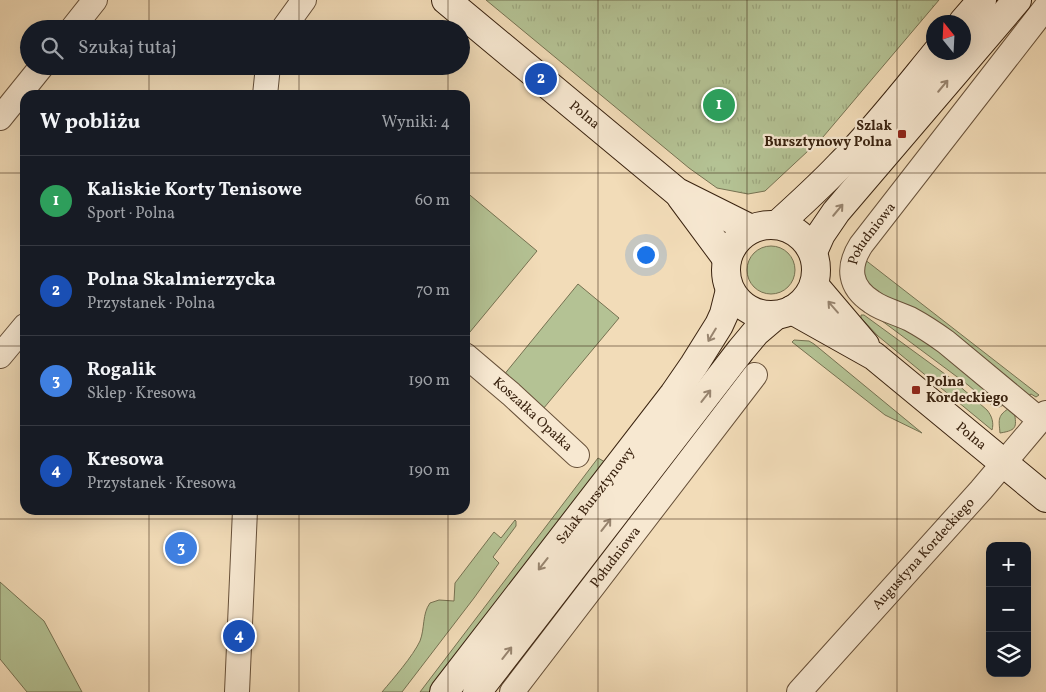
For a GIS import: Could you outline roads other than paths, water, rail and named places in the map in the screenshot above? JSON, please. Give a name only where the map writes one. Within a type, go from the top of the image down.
[{"type":"main road","name":"Polna","points":[[446,0],[677,192],[727,260]]},
{"type":"main road","points":[[969,15],[982,0]]},
{"type":"main road","points":[[813,252],[821,234],[836,212],[1016,0]]},
{"type":"main road","points":[[764,227],[789,228],[799,234],[813,252],[816,263],[817,274],[809,295],[802,304],[784,313],[762,315],[749,310],[738,301],[726,280],[727,260],[731,248],[739,237],[764,227],[808,197],[859,145],[930,60]]},
{"type":"main road","name":"Polna","points":[[677,192],[764,227]]},
{"type":"main road","name":"Polna","points":[[814,285],[874,356],[1046,498]]},
{"type":"main road","name":"Szlak Bursztynowy","points":[[444,692],[674,394],[694,365],[724,314],[730,290]]},
{"type":"main road","name":"Polna","points":[[784,313],[874,356]]},
{"type":"main road","name":"Szlak Bursztynowy","points":[[477,692],[744,346],[756,332],[784,313]]},
{"type":"street","points":[[79,20],[95,0]]},
{"type":"street","points":[[290,20],[304,0]]},
{"type":"street","name":"Południowa","points":[[1043,416],[934,333],[909,318],[871,302],[862,294],[856,284],[852,274],[852,264],[855,254],[861,245],[1046,7]]},
{"type":"street","points":[[23,90],[35,75]]},
{"type":"street","points":[[266,90],[267,75]]},
{"type":"street","points":[[0,118],[20,93]]},
{"type":"street","points":[[0,356],[20,332]]},
{"type":"street","name":"Koszałka Opałka","points":[[470,359],[512,394],[577,455]]},
{"type":"street","name":"Południowa","points":[[512,692],[755,375]]},
{"type":"street","name":"Augustyna Kordeckiego","points":[[799,692],[980,490],[1043,416]]},
{"type":"street","points":[[237,692],[245,515]]},
{"type":"place","name":"Polna Skalmierzycka","points":[[541,79]]},
{"type":"place","name":"Kaliskie Korty Tenisowe","points":[[719,105]]},
{"type":"place","name":"Szlak Bursztynowy Polna","points":[[902,134]]},
{"type":"place","name":"Polna Kordeckiego","points":[[916,390]]},
{"type":"place","name":"Rogalik","points":[[181,548]]},
{"type":"place","name":"Kresowa","points":[[239,636]]}]
